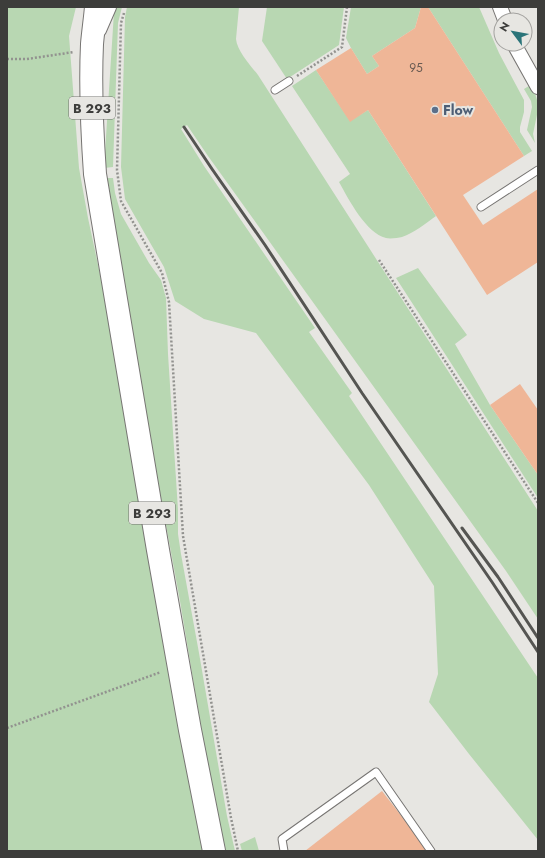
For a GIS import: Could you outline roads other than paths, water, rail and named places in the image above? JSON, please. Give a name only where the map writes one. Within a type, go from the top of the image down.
[{"type":"main road","name":"B 293","points":[[96,7],[92,43],[92,135],[95,174],[190,730],[214,851]]},
{"type":"street","points":[[92,43],[110,7]]},
{"type":"street","points":[[518,52],[538,87]]},
{"type":"lane","points":[[275,90],[289,82]]},
{"type":"lane","points":[[481,207],[538,170]]},
{"type":"lane","points":[[284,851],[282,839],[376,772],[431,851]]},
{"type":"railway","points":[[184,127],[538,652]]},
{"type":"railway","points":[[462,528],[498,577],[538,638]]},
{"type":"place","name":"Flow","points":[[435,110]]}]
